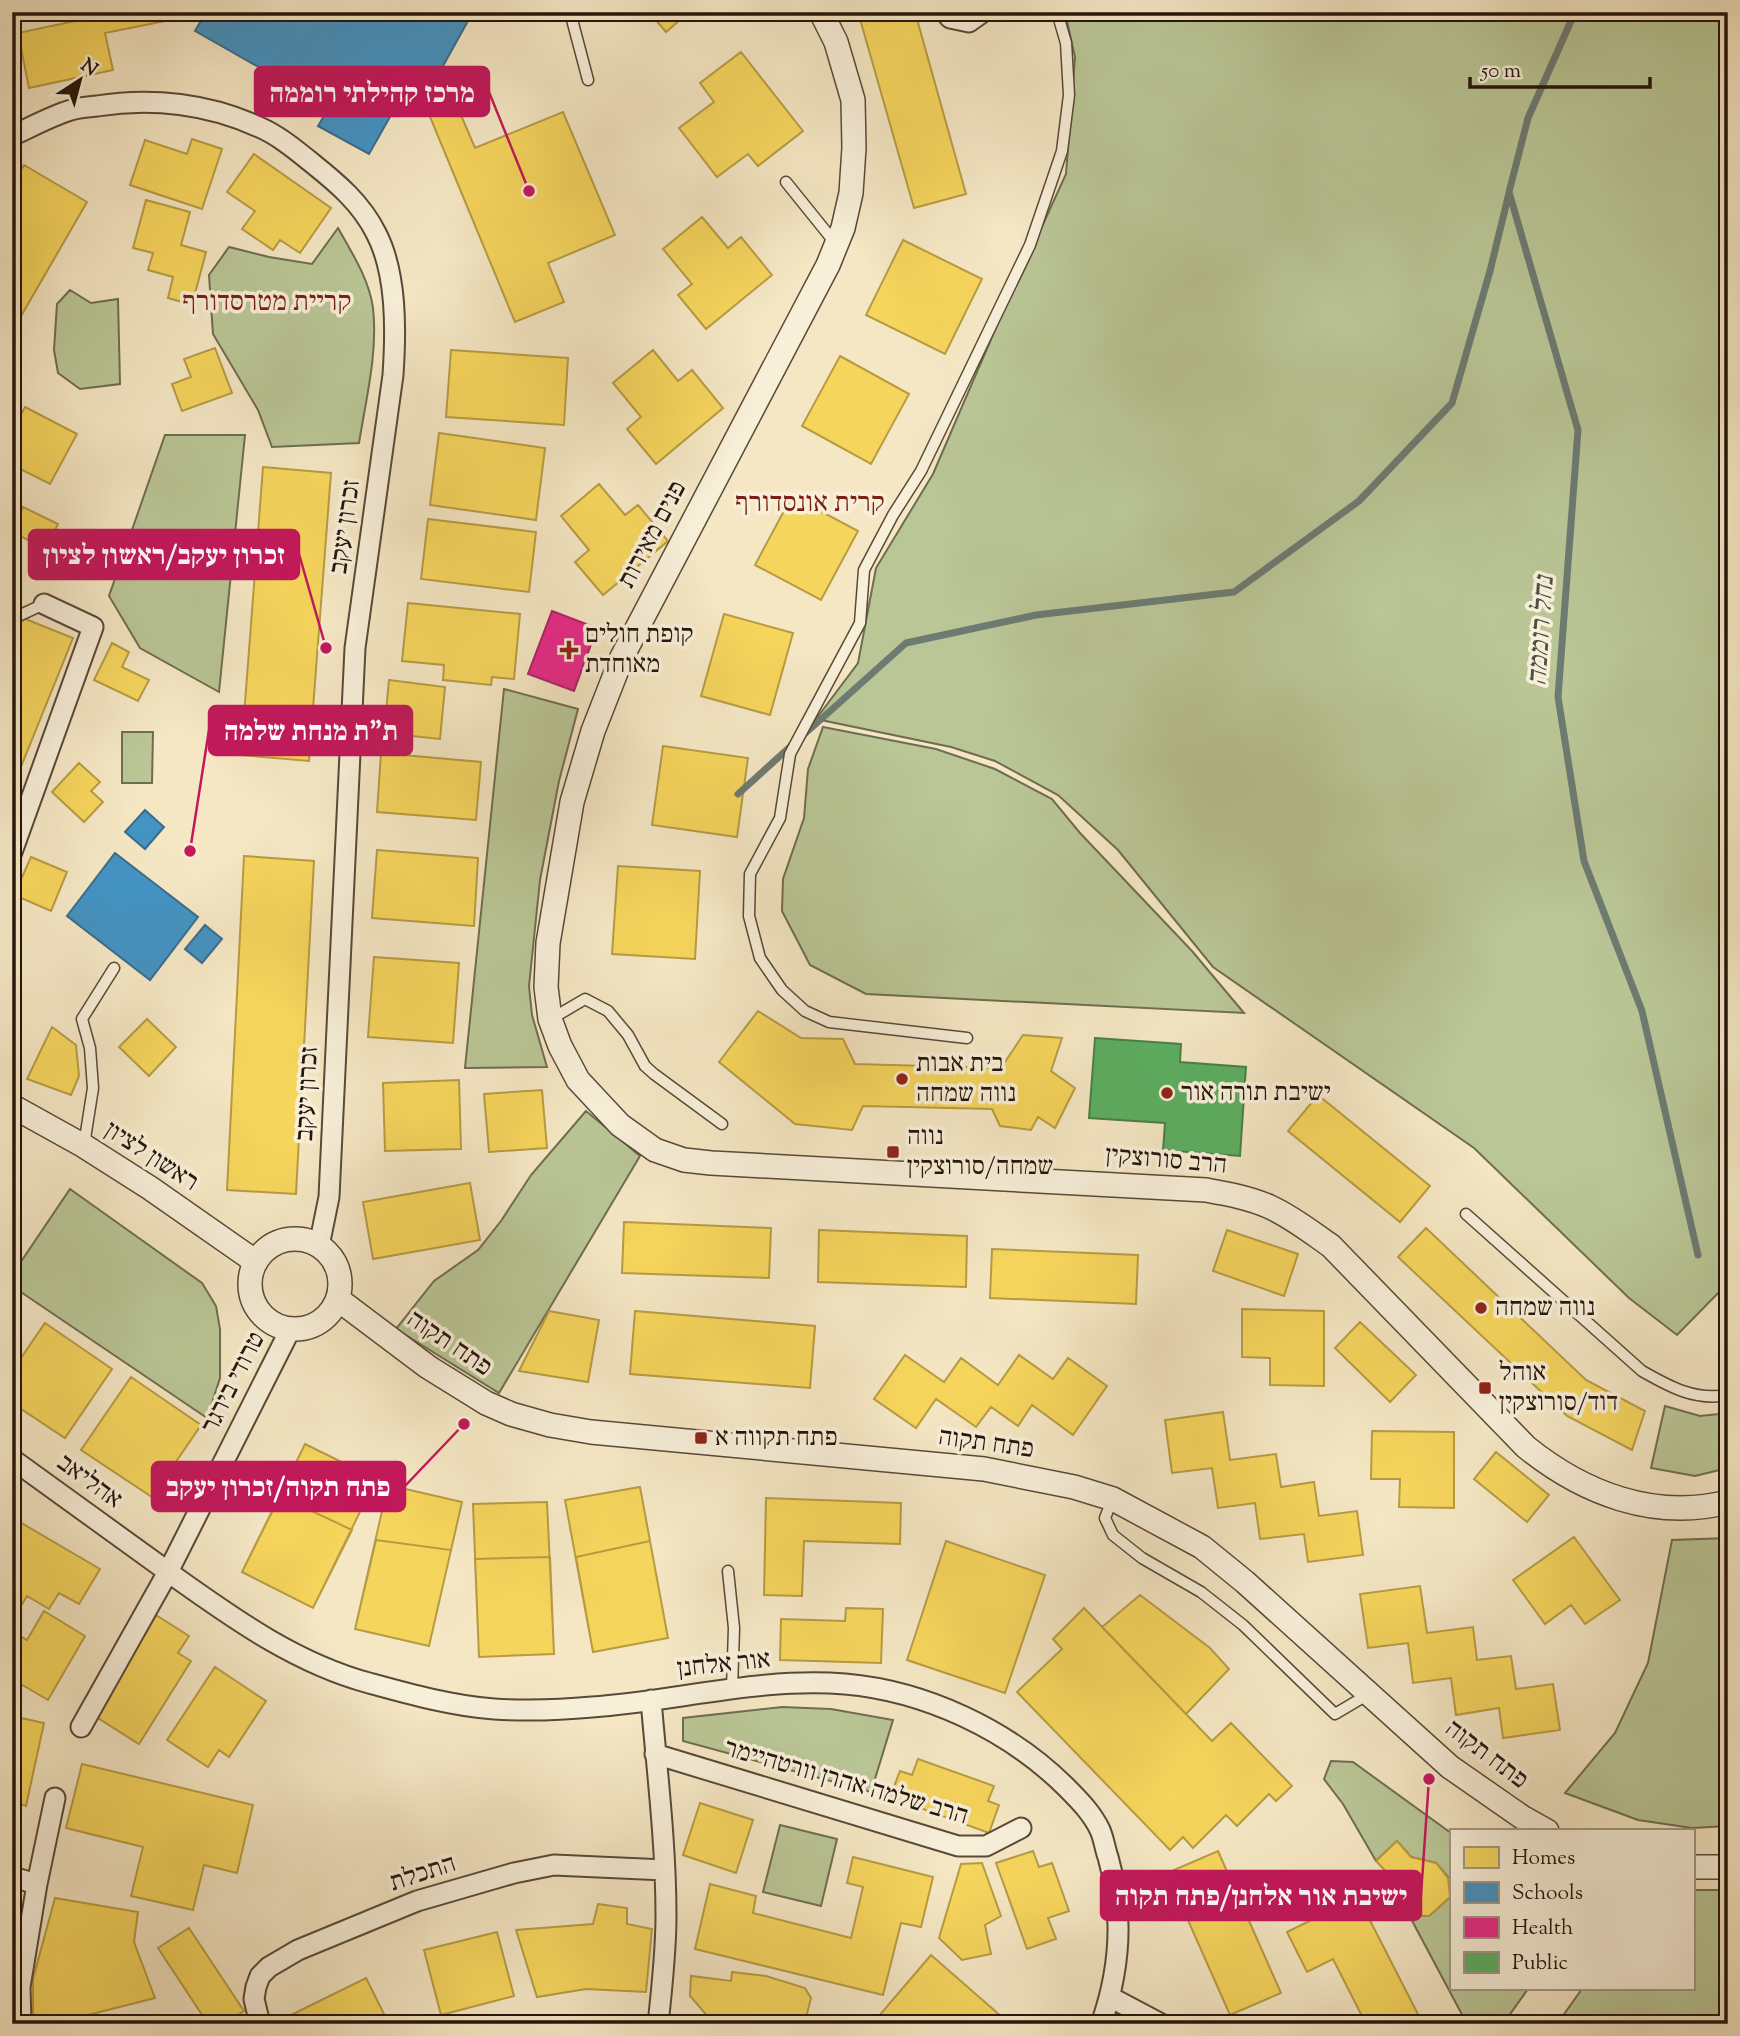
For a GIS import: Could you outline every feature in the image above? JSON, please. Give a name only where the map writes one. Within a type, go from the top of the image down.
[{"type":"street","name":"פנים מאירות","points":[[621,1125],[578,1080],[560,1046],[550,1019],[546,987],[548,943],[572,802],[593,731],[622,657],[828,265],[843,228],[851,193],[853,100],[836,42],[821,12]]},
{"type":"street","points":[[945,12],[950,18],[969,22],[983,12]]},
{"type":"street","name":"זכרון יעקב","points":[[12,136],[72,110],[115,103],[150,101],[195,106],[223,114],[261,127],[335,181],[359,205],[377,234],[387,261],[396,336],[355,648],[329,1197],[320,1246]]},
{"type":"street","points":[[12,852],[93,627],[44,604]]},
{"type":"street","name":"ראשון לציון","points":[[12,1106],[84,1146],[256,1262]]},
{"type":"street","name":"הרב סורוצקין","points":[[621,1125],[655,1150],[684,1160],[1154,1186],[1240,1196],[1270,1207],[1331,1246],[1526,1447],[1550,1467],[1617,1500],[1667,1509],[1713,1506],[1728,1502]]},
{"type":"street","points":[[291,1239],[306,1240],[320,1246],[331,1256],[339,1269],[339,1300],[331,1313],[319,1323],[305,1329],[290,1330],[263,1317],[250,1290],[256,1262],[271,1247],[291,1239]]},
{"type":"street","name":"פתח תקוה","points":[[339,1300],[428,1367],[471,1394],[511,1414],[550,1425],[604,1433],[984,1469],[1074,1487],[1113,1499],[1202,1547],[1245,1582],[1450,1767],[1543,1829]]},
{"type":"street","name":"טרודי בירגר","points":[[81,1727],[169,1572],[290,1330]]},
{"type":"street","name":"אהליאב","points":[[12,1459],[169,1572]]},
{"type":"street","name":"אור אלחנן","points":[[169,1572],[241,1623],[321,1668],[428,1698],[492,1709],[593,1707],[773,1685],[844,1684],[887,1690],[935,1705],[984,1726],[1026,1752],[1045,1768],[1084,1805],[1101,1832],[1117,1898],[1118,1941],[1111,1997],[1101,2024]]},
{"type":"street","points":[[651,1700],[665,1870],[666,1918],[658,2024]]},
{"type":"street","name":"הרב שלמה אהרן וורטהיימר","points":[[655,1754],[958,1846],[986,1846],[1021,1828]]},
{"type":"street","points":[[21,2024],[20,1987],[55,1798]]},
{"type":"street","name":"התכלת","points":[[260,2024],[254,1999],[260,1976],[269,1967],[298,1950],[416,1901],[514,1873],[554,1866],[665,1870]]},
{"type":"street","points":[[1694,1867],[1728,1867]]},
{"type":"street","points":[[12,1877],[37,1884]]},
{"type":"street","points":[[1111,1997],[1161,2024]]},
{"type":"lane","points":[[570,12],[589,80]]},
{"type":"lane","points":[[967,1038],[829,1022],[805,1011],[782,990],[760,958],[749,916],[750,874],[780,818],[790,754],[860,624],[864,570],[893,514],[920,471],[1030,245],[1062,151],[1069,95],[1066,43],[1057,12]]},
{"type":"lane","points":[[786,182],[836,244]]},
{"type":"lane","points":[[12,619],[44,604]]},
{"type":"lane","points":[[84,1146],[93,1088],[90,1048],[82,1019],[114,968]]},
{"type":"lane","points":[[550,1019],[585,999],[608,1011],[628,1035],[645,1066],[722,1124]]},
{"type":"lane","points":[[1466,1214],[1642,1371],[1674,1390],[1699,1396],[1726,1392]]},
{"type":"lane","points":[[1113,1499],[1105,1518],[1113,1535],[1142,1558],[1201,1592],[1243,1625],[1335,1714],[1368,1694]]},
{"type":"lane","points":[[727,1571],[734,1628],[732,1690]]},
{"type":"green space","points":[[1065,12],[1728,12],[1728,1283],[1677,1335],[1629,1298],[1474,1148],[1213,967],[1118,850],[1058,795],[995,761],[951,747],[816,719],[858,663],[876,568],[933,474],[1066,174],[1075,57]]},
{"type":"green space","points":[[338,228],[364,277],[373,308],[373,359],[359,443],[272,447],[258,410],[213,334],[209,275],[229,247],[312,264]]},
{"type":"green space","points":[[70,290],[91,303],[118,299],[120,384],[80,389],[58,373],[54,350],[57,304]]},
{"type":"green space","points":[[165,435],[245,435],[219,692],[140,648],[109,596]]},
{"type":"green space","points":[[504,689],[578,709],[559,781],[540,880],[529,986],[532,1015],[547,1067],[465,1068]]},
{"type":"green space","points":[[823,727],[936,749],[995,769],[1052,799],[1080,833],[1192,951],[1244,1013],[866,994],[810,965],[782,911],[783,879],[804,818],[808,769]]},
{"type":"green space","points":[[122,732],[153,732],[152,783],[122,783]]},
{"type":"green space","points":[[586,1111],[640,1156],[499,1393],[396,1329],[434,1281],[478,1250],[531,1175]]},
{"type":"green space","points":[[70,1189],[202,1283],[216,1306],[220,1329],[220,1378],[207,1418],[12,1286],[12,1275]]},
{"type":"green space","points":[[1665,1406],[1700,1416],[1728,1413],[1728,1468],[1695,1476],[1651,1468]]},
{"type":"green space","points":[[1728,1538],[1728,1826],[1692,1828],[1638,1820],[1565,1793],[1615,1733],[1648,1663],[1672,1540]]},
{"type":"green space","points":[[782,1707],[831,1709],[893,1720],[871,1792],[683,1741],[683,1718]]},
{"type":"green space","points":[[1331,1761],[1353,1762],[1450,1832],[1450,1897],[1448,1877],[1436,1863],[1411,1857],[1397,1841],[1376,1861],[1343,1804],[1324,1779]]},
{"type":"green space","points":[[780,1825],[837,1839],[821,1906],[763,1892]]},
{"type":"green space","points":[[1694,1890],[1728,1890],[1728,2024],[1557,2024],[1581,1990],[1694,1990]]},
{"type":"green space","points":[[1450,1897],[1450,1990],[1527,1990],[1503,2024],[1467,2024],[1409,1915],[1429,1916]]},
{"type":"building: Homes","points":[[79,12],[173,12],[175,19],[105,33],[113,70],[29,88],[18,33],[80,20]]},
{"type":"building: Homes","points":[[649,12],[689,12],[666,32]]},
{"type":"building: Homes","points":[[885,12],[915,12],[966,194],[914,208],[860,19]]},
{"type":"building: Homes","points":[[741,52],[803,131],[758,166],[748,154],[717,177],[679,128],[714,102],[700,83]]},
{"type":"building: Homes","points":[[455,101],[475,148],[563,112],[615,235],[548,263],[564,302],[515,322],[428,112]]},
{"type":"building: Homes","points":[[192,139],[222,149],[202,209],[130,185],[145,140],[187,154]]},
{"type":"building: Homes","points":[[254,154],[331,208],[300,253],[280,240],[273,250],[242,229],[255,211],[227,192]]},
{"type":"building: Homes","points":[[24,165],[87,202],[17,323],[12,320],[12,186]]},
{"type":"building: Homes","points":[[146,200],[190,212],[181,245],[206,252],[192,305],[168,298],[173,277],[148,270],[153,253],[133,248]]},
{"type":"building: Homes","points":[[702,217],[728,248],[741,237],[772,275],[706,329],[678,295],[692,284],[663,249]]},
{"type":"building: Homes","points":[[903,240],[982,279],[945,354],[866,315]]},
{"type":"building: Homes","points":[[215,348],[232,393],[182,411],[172,384],[191,377],[184,359]]},
{"type":"building: Homes","points":[[451,350],[568,358],[564,425],[446,417]]},
{"type":"building: Homes","points":[[653,350],[678,381],[692,370],[723,408],[656,464],[627,429],[641,417],[613,383]]},
{"type":"building: Homes","points":[[840,356],[909,394],[871,464],[802,426]]},
{"type":"building: Homes","points":[[25,407],[77,434],[50,484],[12,465],[12,431]]},
{"type":"building: Homes","points":[[439,433],[545,448],[536,520],[430,505]]},
{"type":"building: Homes","points":[[263,467],[331,473],[309,761],[241,755]]},
{"type":"building: Homes","points":[[599,484],[625,515],[638,505],[668,541],[603,595],[575,562],[589,550],[561,516]]},
{"type":"building: Homes","points":[[792,496],[858,531],[821,600],[755,565]]},
{"type":"building: Homes","points":[[23,507],[58,524],[46,549],[12,532]]},
{"type":"building: Homes","points":[[428,519],[536,532],[529,592],[421,579]]},
{"type":"building: Homes","points":[[408,603],[520,614],[514,679],[492,677],[491,685],[443,680],[444,665],[402,661]]},
{"type":"building: Homes","points":[[724,614],[793,633],[770,715],[701,696]]},
{"type":"building: Homes","points":[[23,618],[73,638],[14,784],[12,681],[20,661],[12,658],[12,644]]},
{"type":"building: Homes","points":[[112,643],[129,652],[122,667],[149,680],[138,701],[94,680]]},
{"type":"building: Homes","points":[[389,680],[445,687],[440,739],[384,733]]},
{"type":"building: Homes","points":[[663,746],[748,758],[737,837],[652,825]]},
{"type":"building: Homes","points":[[381,753],[481,762],[476,820],[377,812]]},
{"type":"building: Homes","points":[[79,763],[100,782],[91,791],[103,802],[84,822],[52,792]]},
{"type":"building: Homes","points":[[377,850],[478,858],[474,926],[372,918]]},
{"type":"building: Homes","points":[[244,856],[314,861],[296,1194],[227,1190]]},
{"type":"building: Homes","points":[[31,857],[67,872],[51,911],[14,895]]},
{"type":"building: Homes","points":[[618,866],[700,871],[695,959],[612,954]]},
{"type":"building: Homes","points":[[374,957],[459,963],[453,1043],[368,1037]]},
{"type":"building: Homes","name":"בית אבות נווה שמחה","points":[[758,1011],[801,1038],[843,1039],[855,1064],[1001,1068],[1023,1035],[1062,1038],[1051,1071],[1075,1088],[1055,1128],[1038,1117],[1031,1130],[1000,1126],[992,1109],[863,1106],[852,1130],[795,1124],[719,1062]]},
{"type":"building: Homes","points":[[147,1019],[176,1047],[149,1076],[119,1047]]},
{"type":"building: Homes","points":[[52,1027],[76,1045],[79,1076],[71,1095],[27,1079]]},
{"type":"building: Homes","points":[[459,1080],[461,1149],[385,1151],[383,1083]]},
{"type":"building: Homes","points":[[542,1090],[547,1148],[489,1152],[484,1094]]},
{"type":"building: Homes","points":[[1318,1095],[1430,1186],[1400,1222],[1288,1131]]},
{"type":"building: Homes","points":[[470,1183],[480,1240],[373,1259],[363,1202]]},
{"type":"building: Homes","points":[[624,1222],[771,1228],[769,1278],[622,1273]]},
{"type":"building: Homes","name":"נווה שמחה","points":[[1426,1228],[1586,1380],[1645,1411],[1632,1450],[1567,1416],[1398,1257]]},
{"type":"building: Homes","points":[[819,1230],[967,1236],[966,1287],[818,1282]]},
{"type":"building: Homes","points":[[1227,1230],[1298,1254],[1284,1296],[1213,1271]]},
{"type":"building: Homes","points":[[992,1249],[1138,1255],[1136,1304],[990,1298]]},
{"type":"building: Homes","points":[[1242,1309],[1324,1311],[1324,1386],[1270,1385],[1270,1358],[1242,1357]]},
{"type":"building: Homes","points":[[549,1311],[599,1320],[588,1382],[519,1371]]},
{"type":"building: Homes","points":[[635,1311],[815,1326],[810,1388],[630,1374]]},
{"type":"building: Homes","points":[[1360,1322],[1416,1375],[1390,1402],[1335,1348]]},
{"type":"building: Homes","points":[[45,1323],[112,1369],[65,1438],[12,1403],[12,1371]]},
{"type":"building: Homes","points":[[905,1355],[944,1382],[961,1358],[998,1385],[1019,1355],[1053,1379],[1068,1358],[1107,1386],[1073,1435],[1032,1405],[1018,1426],[991,1407],[976,1427],[936,1399],[916,1428],[874,1399]]},
{"type":"building: Homes","points":[[131,1377],[201,1425],[152,1497],[81,1450]]},
{"type":"building: Homes","points":[[1223,1412],[1230,1460],[1276,1454],[1281,1487],[1314,1482],[1319,1516],[1357,1511],[1363,1555],[1308,1562],[1304,1534],[1260,1539],[1255,1503],[1218,1508],[1212,1468],[1172,1473],[1165,1420]]},
{"type":"building: Homes","points":[[1372,1431],[1454,1432],[1454,1508],[1399,1507],[1400,1479],[1371,1479]]},
{"type":"building: Homes","points":[[305,1444],[376,1479],[313,1608],[242,1572]]},
{"type":"building: Homes","points":[[1496,1452],[1549,1495],[1527,1522],[1474,1479]]},
{"type":"building: Homes","points":[[388,1485],[462,1502],[429,1646],[355,1629]]},
{"type":"building: Homes","points":[[640,1487],[668,1638],[593,1652],[565,1500]]},
{"type":"building: Homes","points":[[280,1496],[352,1530],[313,1608],[242,1572]]},
{"type":"building: Homes","points":[[766,1498],[901,1503],[900,1544],[804,1541],[802,1596],[764,1595]]},
{"type":"building: Homes","points":[[547,1502],[554,1654],[479,1657],[473,1504]]},
{"type":"building: Homes","points":[[18,1521],[100,1569],[79,1604],[59,1593],[49,1609],[27,1596],[12,1621],[12,1531]]},
{"type":"building: Homes","points":[[1574,1537],[1620,1600],[1585,1624],[1571,1605],[1545,1624],[1513,1580]]},
{"type":"building: Homes","points":[[376,1540],[451,1550],[429,1646],[355,1629]]},
{"type":"building: Homes","points":[[650,1541],[668,1638],[593,1652],[576,1557]]},
{"type":"building: Homes","points":[[946,1541],[1045,1575],[1005,1693],[907,1660]]},
{"type":"building: Homes","points":[[550,1557],[554,1654],[479,1657],[475,1559]]},
{"type":"building: Homes","points":[[1420,1586],[1427,1633],[1473,1627],[1477,1660],[1511,1656],[1516,1689],[1553,1684],[1560,1730],[1503,1738],[1499,1708],[1456,1715],[1451,1678],[1413,1683],[1408,1643],[1368,1648],[1360,1594]]},
{"type":"building: Homes","points":[[1140,1595],[1210,1648],[1229,1669],[1186,1714],[1102,1627]]},
{"type":"building: Homes","points":[[846,1608],[883,1609],[881,1663],[780,1660],[781,1619],[845,1621]]},
{"type":"building: Homes","points":[[1084,1608],[1212,1741],[1231,1723],[1292,1786],[1276,1801],[1269,1794],[1237,1826],[1226,1815],[1193,1848],[1183,1837],[1170,1850],[1017,1692],[1062,1649],[1053,1639]]},
{"type":"building: Homes","points":[[44,1611],[85,1636],[48,1700],[12,1679],[12,1631],[27,1640]]},
{"type":"building: Homes","points":[[156,1615],[189,1636],[178,1653],[191,1661],[139,1744],[93,1715]]},
{"type":"building: Homes","points":[[215,1667],[266,1701],[229,1757],[219,1750],[208,1767],[167,1740]]},
{"type":"building: Homes","points":[[12,1716],[44,1723],[26,1806],[12,1802]]},
{"type":"building: Homes","points":[[918,1759],[994,1786],[988,1801],[999,1805],[989,1833],[890,1797],[900,1771],[912,1775]]},
{"type":"building: Homes","points":[[82,1764],[253,1805],[237,1873],[204,1865],[193,1910],[131,1896],[143,1847],[66,1828]]},
{"type":"building: Homes","points":[[700,1803],[753,1820],[736,1873],[683,1855]]},
{"type":"building: Homes","points":[[1397,1841],[1411,1857],[1436,1863],[1448,1878],[1450,1897],[1429,1916],[1409,1915],[1392,1899],[1394,1880],[1376,1861]]},
{"type":"building: Homes","points":[[1033,1851],[1039,1867],[1052,1863],[1069,1911],[1048,1918],[1056,1939],[1027,1949],[996,1863]]},
{"type":"building: Homes","points":[[1218,1851],[1281,1993],[1230,2015],[1167,1873]]},
{"type":"building: Homes","points":[[853,1857],[933,1877],[921,1927],[901,1923],[883,1995],[695,1949],[710,1884],[756,1896],[753,1913],[851,1938],[863,1887],[847,1883]]},
{"type":"building: Homes","points":[[982,1863],[1001,1916],[985,1925],[991,1954],[962,1960],[939,1938],[961,1864]]},
{"type":"building: Homes","points":[[1358,1897],[1423,2024],[1366,2024],[1333,1959],[1307,1972],[1287,1932]]},
{"type":"building: Homes","points":[[55,1898],[138,1912],[134,1942],[155,1998],[88,2015],[92,2024],[58,2024],[56,2016],[33,2015],[33,1979]]},
{"type":"building: Homes","points":[[598,1904],[627,1908],[627,1924],[652,1929],[646,1992],[586,1989],[537,1997],[516,1930],[593,1924]]},
{"type":"building: Homes","points":[[189,1928],[244,2011],[224,2024],[208,2024],[158,1948]]},
{"type":"building: Homes","points":[[497,1932],[514,1996],[441,2015],[424,1950]]},
{"type":"building: Homes","points":[[931,1955],[1010,2024],[872,2024]]},
{"type":"building: Homes","points":[[732,1972],[766,1976],[805,1988],[811,1998],[807,2014],[795,2024],[717,2024],[690,1996],[691,1976],[731,1981]]},
{"type":"building: Homes","points":[[366,1978],[389,2024],[296,2024],[291,2015]]},
{"type":"building: Schools","points":[[206,12],[473,12],[434,82],[416,71],[369,154],[318,126],[329,107],[195,31]]},
{"type":"building: Schools","points":[[145,810],[164,827],[145,849],[125,832]]},
{"type":"building: Schools","points":[[115,853],[198,917],[150,980],[67,916]]},
{"type":"building: Schools","points":[[205,925],[222,939],[202,963],[185,949]]},
{"type":"building: Health","points":[[552,611],[597,628],[574,691],[528,674]]},
{"type":"building: Public","name":"ישיבת תורה אור","points":[[1095,1038],[1181,1044],[1180,1062],[1246,1067],[1240,1156],[1163,1150],[1165,1123],[1089,1118]]},
{"type":"waterway","name":"נחל רוממה","points":[[1575,12],[1528,118],[1509,192],[1578,430],[1558,697],[1584,861],[1642,1011],[1698,1255]]},
{"type":"waterway","points":[[800,738],[906,643],[1036,615],[1234,592],[1359,501],[1452,403],[1509,193]]},
{"type":"waterway","points":[[738,794],[791,746]]},
{"type":"place","name":"מרכז קהילתי רוממה","points":[[529,191]]},
{"type":"place","name":"זכרון יעקב/ראשון לציון","points":[[326,648]]},
{"type":"place","name":"קופת חולים מאוחדת","points":[[569,650]]},
{"type":"place","name":"ת\"ת מנחת שלמה","points":[[190,851]]},
{"type":"place","name":"בית אבות נווה שמחה","points":[[902,1079]]},
{"type":"place","name":"ישיבת תורה אור","points":[[1167,1093]]},
{"type":"place","name":"נווה שמחה/סורוצקין","points":[[893,1152]]},
{"type":"place","name":"נווה שמחה","points":[[1481,1308]]},
{"type":"place","name":"אוהל דוד/סורוצקין","points":[[1485,1388]]},
{"type":"place","name":"פתח תקוה/זכרון יעקב","points":[[464,1424]]},
{"type":"place","name":"פתח תקווה א","points":[[701,1438]]},
{"type":"place","name":"ישיבת אור אלחנן/פתח תקוה","points":[[1429,1779]]},
{"type":"district","name":"קריית מטרסדורף","points":[[267,303]]},
{"type":"district","name":"קרית אונסדורף","points":[[810,504]]}]
